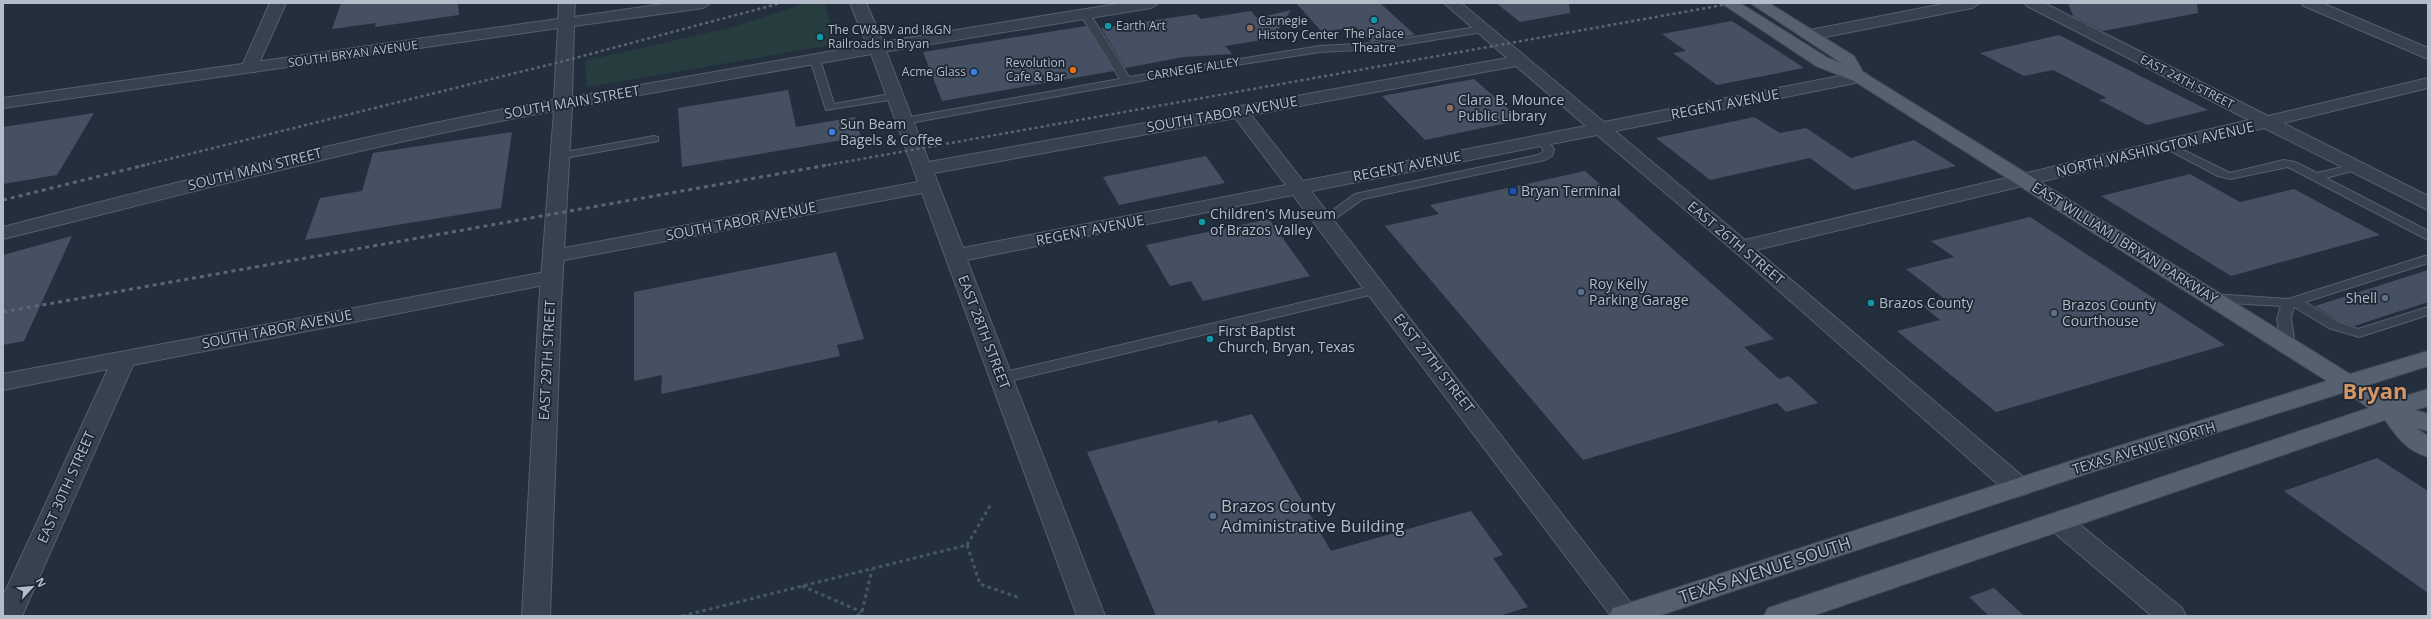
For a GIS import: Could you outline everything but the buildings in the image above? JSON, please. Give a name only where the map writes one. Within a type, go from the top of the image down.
[{"type":"main road","name":"EAST WILLIAM J BRYAN PARKWAY","points":[[1729,3],[1822,62],[1860,77],[2390,410],[2428,423]]},
{"type":"main road","name":"EAST WILLIAM J BRYAN PARKWAY","points":[[1758,3],[1848,60],[1860,77]]},
{"type":"main road","name":"TEXAS AVENUE NORTH","points":[[1861,539],[2428,358]]},
{"type":"main road","points":[[1778,616],[2428,397]]},
{"type":"main road","name":"EAST WILLIAM J BRYAN PARKWAY","points":[[2390,410],[2409,436],[2428,448]]},
{"type":"main road","name":"TEXAS AVENUE SOUTH","points":[[1626,616],[1861,539]]},
{"type":"street","points":[[249,68],[278,3]]},
{"type":"street","name":"EAST 29TH STREET","points":[[536,616],[552,267],[564,104],[567,3]]},
{"type":"street","name":"SOUTH BRYAN AVENUE","points":[[3,103],[567,24],[703,3]]},
{"type":"street","name":"EAST 28TH STREET","points":[[858,3],[877,48],[1091,616]]},
{"type":"street","name":"SOUTH MAIN STREET","points":[[3,233],[355,144],[460,122],[877,48],[1149,3],[1168,3]]},
{"type":"street","name":"EAST 26TH STREET","points":[[1452,3],[1741,247],[2018,488]]},
{"type":"street","points":[[1810,35],[1972,3]]},
{"type":"street","name":"EAST 24TH STREET","points":[[2032,3],[2428,204]]},
{"type":"street","points":[[2309,3],[2428,54]]},
{"type":"street","name":"SOUTH TABOR AVENUE","points":[[3,382],[124,358],[552,267],[926,177],[1239,111],[1521,60]]},
{"type":"street","name":"REGENT AVENUE","points":[[955,256],[1860,77]]},
{"type":"street","name":"NORTH WASHINGTON AVENUE","points":[[1741,247],[2267,123],[2428,83]]},
{"type":"street","name":"EAST 27TH STREET","points":[[1239,111],[1377,289],[1626,616]]},
{"type":"street","name":"EAST 30TH STREET","points":[[8,616],[124,358]]},
{"type":"street","points":[[2059,522],[2172,616]]},
{"type":"lane","points":[[1085,14],[1126,81]]},
{"type":"lane","name":"CARNEGIE ALLEY","points":[[904,121],[1126,81],[1320,49],[1377,46],[1483,29]]},
{"type":"lane","points":[[815,59],[830,108],[895,96]]},
{"type":"lane","points":[[560,156],[654,139]]},
{"type":"lane","points":[[1324,220],[1359,196],[1541,158],[1548,154],[1549,150],[1541,140]]},
{"type":"lane","points":[[2169,146],[2222,174],[2230,176],[2284,163],[2292,164],[2425,232]]},
{"type":"lane","points":[[2316,177],[2355,167]]},
{"type":"lane","points":[[2210,297],[2292,303],[2427,260]]},
{"type":"lane","points":[[2391,271],[2403,278]]},
{"type":"lane","points":[[2369,278],[2381,285]]},
{"type":"lane","points":[[2344,286],[2356,293]]},
{"type":"lane","points":[[1001,378],[1377,289]]},
{"type":"lane","points":[[2317,295],[2329,302]]},
{"type":"lane","points":[[2292,303],[2348,332],[2359,333],[2370,325],[2424,309]]},
{"type":"lane","points":[[2288,346],[2284,318],[2292,303]]},
{"type":"path","points":[[682,616],[967,545],[991,504]]},
{"type":"path","points":[[967,545],[980,584],[1020,598]]},
{"type":"path","points":[[857,616],[862,612],[872,568]]},
{"type":"path","points":[[802,586],[862,612]]},
{"type":"green space","points":[[806,3],[824,3],[838,44],[587,87],[585,61],[733,27]]},
{"type":"railway","points":[[141,166],[564,61],[781,3]]},
{"type":"railway","points":[[822,166],[1734,3]]},
{"type":"railway","points":[[3,200],[145,165]]},
{"type":"railway","points":[[3,312],[828,165]]},
{"type":"place","name":"The Palace Theatre","points":[[1374,20]]},
{"type":"place","name":"Earth Art","points":[[1108,26]]},
{"type":"place","name":"Carnegie History Center","points":[[1250,28]]},
{"type":"place","name":"The CW&BV and I&GN Railroads in Bryan","points":[[820,37]]},
{"type":"place","name":"Revolution Cafe & Bar","points":[[1073,70]]},
{"type":"place","name":"Acme Glass","points":[[974,72]]},
{"type":"place","name":"Clara B. Mounce Public Library","points":[[1450,108]]},
{"type":"place","name":"Sun Beam Bagels & Coffee","points":[[832,132]]},
{"type":"place","name":"Bryan Terminal","points":[[1513,191]]},
{"type":"place","name":"Children's Museum of Brazos Valley","points":[[1202,222]]},
{"type":"place","name":"Roy Kelly Parking Garage","points":[[1581,292]]},
{"type":"place","name":"Shell","points":[[2385,298]]},
{"type":"place","name":"Brazos County","points":[[1871,303]]},
{"type":"place","name":"Brazos County Courthouse","points":[[2054,313]]},
{"type":"place","name":"First Baptist Church, Bryan, Texas","points":[[1210,339]]},
{"type":"place","name":"Brazos County Administrative Building","points":[[1213,516]]},
{"type":"district","name":"Bryan","points":[[2375,391]]}]
